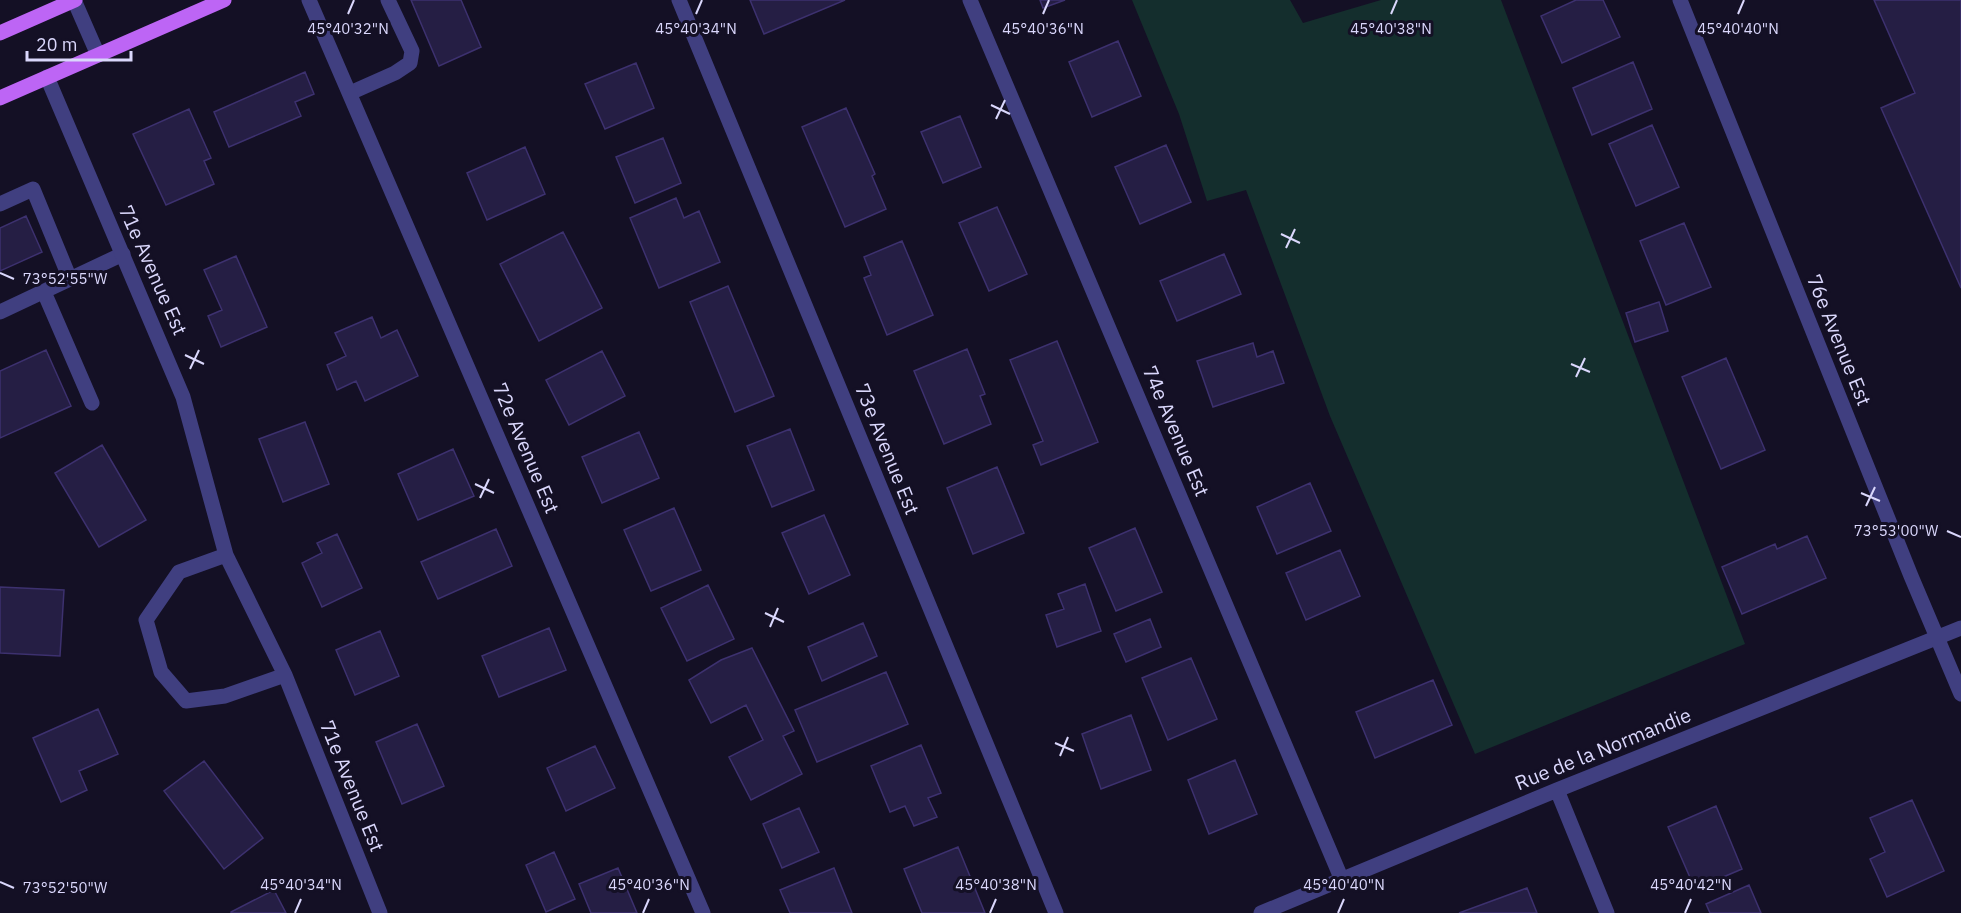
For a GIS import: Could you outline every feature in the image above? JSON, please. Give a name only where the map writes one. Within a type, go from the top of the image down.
[{"type":"main road","points":[[0,33],[75,0]]},
{"type":"main road","points":[[0,98],[206,4],[224,0]]},
{"type":"street","points":[[75,0],[98,55]]},
{"type":"street","name":"72e Avenue Est","points":[[309,0],[704,913]]},
{"type":"street","points":[[350,93],[395,73],[410,63],[412,51],[388,0]]},
{"type":"street","name":"73e Avenue Est","points":[[679,0],[1056,913]]},
{"type":"street","name":"74e Avenue Est","points":[[970,0],[1342,880]]},
{"type":"street","name":"76e Avenue Est","points":[[1680,0],[1961,694]]},
{"type":"street","name":"71e Avenue Est","points":[[47,77],[183,397],[226,555],[285,675],[380,913]]},
{"type":"street","points":[[0,204],[33,189],[70,279]]},
{"type":"street","points":[[0,312],[123,254]]},
{"type":"street","points":[[44,292],[92,403]]},
{"type":"street","points":[[226,555],[179,572],[146,620],[161,672],[186,701],[225,696],[285,675]]},
{"type":"street","name":"Rue de la Normandie","points":[[1262,913],[1557,790],[1961,628]]},
{"type":"street","points":[[1557,790],[1607,913]]},
{"type":"green space","points":[[1132,0],[1290,0],[1303,23],[1381,0],[1501,0],[1745,644],[1475,754],[1330,416],[1246,190],[1207,201],[1179,114]]},
{"type":"building","points":[[411,0],[461,0],[481,47],[439,66]]},
{"type":"building","points":[[750,0],[845,0],[764,34]]},
{"type":"building","points":[[1040,0],[1065,0],[1043,8]]},
{"type":"building","points":[[1576,0],[1603,0],[1620,37],[1562,63],[1541,16]]},
{"type":"building","points":[[1874,0],[1961,0],[1961,288],[1881,108],[1915,93]]},
{"type":"building","points":[[1118,41],[1141,96],[1092,117],[1069,62]]},
{"type":"building","points":[[1633,62],[1652,109],[1592,135],[1573,88]]},
{"type":"building","points":[[636,63],[654,108],[605,129],[585,84]]},
{"type":"building","points":[[305,72],[314,94],[295,102],[301,116],[229,147],[214,112]]},
{"type":"building","points":[[846,108],[875,174],[872,176],[886,209],[845,227],[802,127]]},
{"type":"building","points":[[189,109],[211,158],[204,161],[214,184],[166,205],[133,134]]},
{"type":"building","points":[[960,116],[981,167],[943,183],[921,132]]},
{"type":"building","points":[[1652,125],[1679,187],[1636,206],[1609,144]]},
{"type":"building","points":[[663,138],[681,183],[635,203],[616,157]]},
{"type":"building","points":[[1166,145],[1191,202],[1140,224],[1115,167]]},
{"type":"building","points":[[525,147],[545,194],[487,220],[467,173]]},
{"type":"building","points":[[676,198],[684,218],[699,211],[720,262],[659,288],[630,218]]},
{"type":"building","points":[[997,207],[1027,274],[989,291],[959,223]]},
{"type":"building","points":[[26,216],[42,252],[0,271],[0,228]]},
{"type":"building","points":[[1684,223],[1711,287],[1666,305],[1640,241]]},
{"type":"building","points":[[563,232],[602,308],[539,341],[500,264]]},
{"type":"building","points":[[902,241],[933,315],[887,335],[864,278],[871,275],[864,257]]},
{"type":"building","points":[[1224,254],[1241,294],[1177,321],[1160,281]]},
{"type":"building","points":[[236,256],[267,327],[221,347],[208,316],[222,310],[204,270]]},
{"type":"building","points":[[728,286],[774,396],[735,412],[690,302]]},
{"type":"building","points":[[1659,302],[1668,331],[1635,342],[1626,313]]},
{"type":"building","points":[[372,317],[381,338],[397,330],[418,376],[365,401],[356,381],[337,390],[327,365],[346,356],[335,333]]},
{"type":"building","points":[[1057,341],[1098,442],[1041,465],[1033,445],[1043,441],[1010,360]]},
{"type":"building","points":[[1253,343],[1257,357],[1273,351],[1284,383],[1213,407],[1197,361]]},
{"type":"building","points":[[967,349],[985,394],[980,396],[991,424],[944,444],[914,371]]},
{"type":"building","points":[[46,350],[71,406],[0,438],[0,371]]},
{"type":"building","points":[[602,351],[625,396],[569,425],[546,380]]},
{"type":"building","points":[[1726,358],[1765,450],[1721,469],[1682,377]]},
{"type":"building","points":[[305,422],[329,484],[283,502],[259,439]]},
{"type":"building","points":[[790,429],[814,490],[772,507],[747,446]]},
{"type":"building","points":[[639,432],[659,478],[602,503],[582,457]]},
{"type":"building","points":[[102,445],[146,520],[99,547],[55,473]]},
{"type":"building","points":[[453,449],[474,496],[418,520],[398,474]]},
{"type":"building","points":[[997,467],[1024,533],[973,554],[947,488]]},
{"type":"building","points":[[1310,483],[1331,531],[1277,554],[1257,507]]},
{"type":"building","points":[[674,508],[701,570],[651,591],[624,530]]},
{"type":"building","points":[[824,515],[850,575],[809,594],[782,533]]},
{"type":"building","points":[[1135,528],[1162,592],[1116,611],[1089,548]]},
{"type":"building","points":[[496,529],[512,566],[438,599],[421,562]]},
{"type":"building","points":[[337,534],[362,588],[322,607],[302,563],[322,553],[317,543]]},
{"type":"building","points":[[1807,536],[1826,578],[1742,614],[1722,567],[1775,544],[1777,549]]},
{"type":"building","points":[[1340,550],[1360,596],[1306,620],[1286,573]]},
{"type":"building","points":[[1085,584],[1101,631],[1057,647],[1046,615],[1064,609],[1058,594]]},
{"type":"building","points":[[708,585],[734,639],[687,661],[661,608]]},
{"type":"building","points":[[0,587],[64,590],[60,656],[0,653]]},
{"type":"building","points":[[1150,619],[1161,647],[1126,662],[1114,634]]},
{"type":"building","points":[[863,623],[877,656],[822,681],[808,647]]},
{"type":"building","points":[[549,628],[566,670],[499,697],[482,656]]},
{"type":"building","points":[[380,631],[399,676],[355,695],[336,650]]},
{"type":"building","points":[[752,648],[794,731],[783,736],[802,774],[751,800],[729,757],[763,740],[746,705],[711,723],[689,680],[721,660]]},
{"type":"building","points":[[1191,658],[1217,719],[1168,740],[1142,678]]},
{"type":"building","points":[[886,672],[908,724],[817,762],[795,710]]},
{"type":"building","points":[[1433,680],[1452,725],[1375,758],[1356,712]]},
{"type":"building","points":[[98,709],[118,754],[79,771],[87,790],[61,802],[33,738]]},
{"type":"building","points":[[1131,715],[1151,770],[1101,789],[1082,734]]},
{"type":"building","points":[[417,724],[444,786],[402,804],[376,742]]},
{"type":"building","points":[[921,745],[941,793],[928,798],[937,817],[914,826],[905,806],[890,812],[871,766]]},
{"type":"building","points":[[595,746],[615,788],[566,811],[547,768]]},
{"type":"building","points":[[1235,760],[1257,814],[1209,834],[1188,780]]},
{"type":"building","points":[[204,761],[263,838],[224,869],[164,791]]},
{"type":"building","points":[[1912,800],[1944,871],[1887,897],[1870,859],[1885,852],[1870,818]]},
{"type":"building","points":[[1716,806],[1742,869],[1695,889],[1668,827]]},
{"type":"building","points":[[799,808],[819,852],[782,868],[763,824]]},
{"type":"building","points":[[958,847],[985,913],[922,913],[904,869]]},
{"type":"building","points":[[554,852],[575,899],[546,912],[526,865]]},
{"type":"building","points":[[618,868],[637,913],[591,913],[579,884]]},
{"type":"building","points":[[834,868],[852,913],[790,913],[780,890]]},
{"type":"building","points":[[1749,885],[1761,913],[1710,913],[1706,904]]},
{"type":"building","points":[[1527,888],[1537,913],[1459,913]]},
{"type":"building","points":[[274,890],[286,913],[231,913],[231,912]]}]
